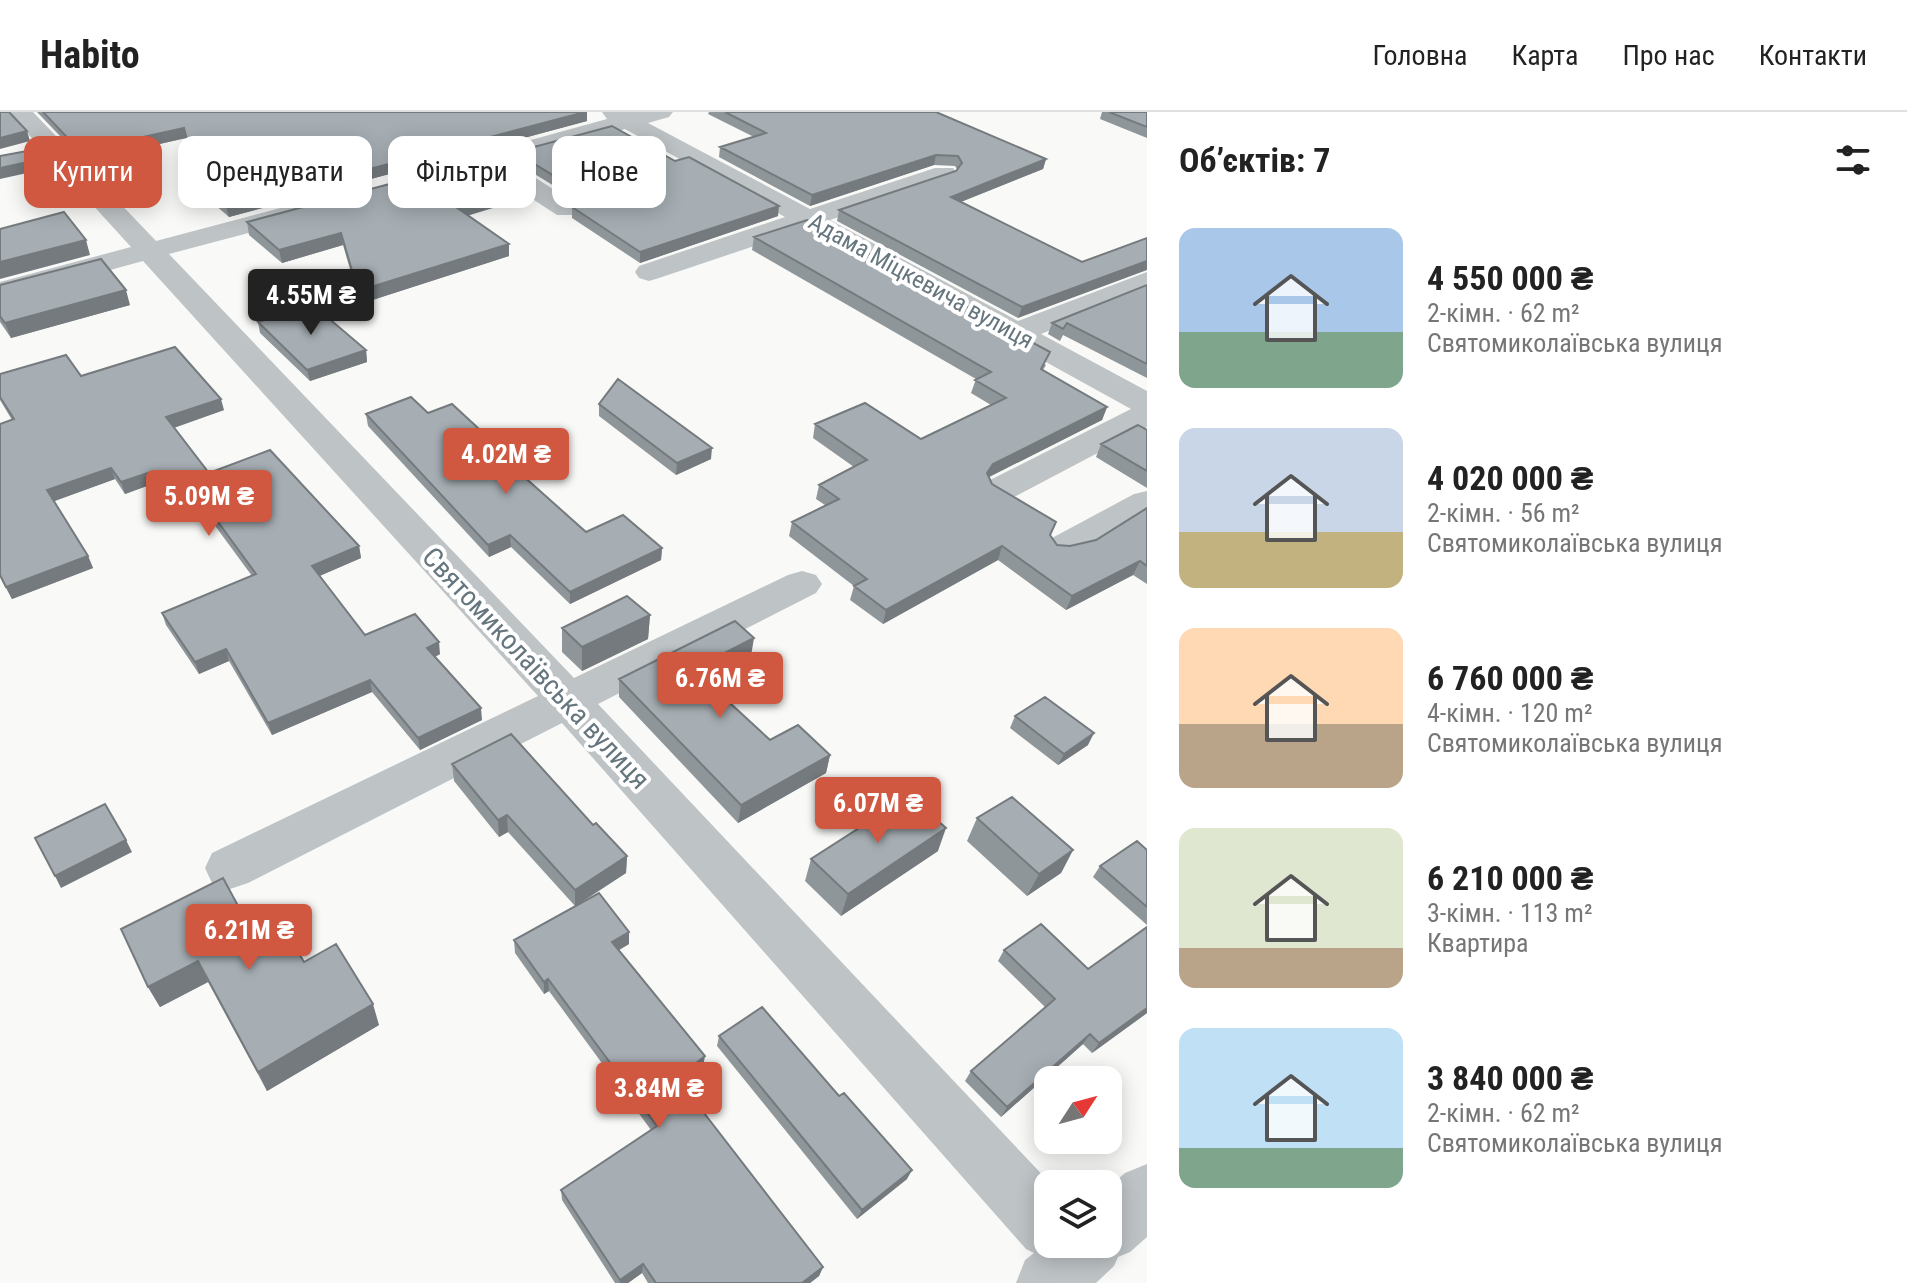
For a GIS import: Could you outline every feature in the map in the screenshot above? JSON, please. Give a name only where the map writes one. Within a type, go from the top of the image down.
[{"type":"street","points":[[536,144],[619,117],[661,112]]},
{"type":"street","name":"Адама Міцкевича вулиця","points":[[619,117],[1147,404]]},
{"type":"street","points":[[649,272],[944,173]]},
{"type":"street","points":[[536,190],[566,209]]},
{"type":"street","name":"Святомиколаївська вулиця","points":[[104,208],[569,701],[1034,1206]]},
{"type":"street","points":[[0,291],[307,208]]},
{"type":"street","points":[[1016,333],[1147,281]]},
{"type":"street","points":[[1003,488],[1147,414]]},
{"type":"street","points":[[1066,547],[1147,502]]},
{"type":"street","points":[[230,868],[802,584]]},
{"type":"street","points":[[1122,1216],[1147,1195]]},
{"type":"building","points":[[0,112],[9,112],[27,131],[0,138]]},
{"type":"building","points":[[43,112],[585,112],[494,136],[388,136],[388,164],[372,168],[372,136],[186,136],[184,128],[148,136],[66,136]]},
{"type":"building","points":[[725,112],[936,112],[1046,159],[951,197],[1082,262],[1147,238],[1147,261],[1022,307],[839,210],[956,171],[962,163],[958,156],[936,155],[812,195],[720,147],[766,133]]},
{"type":"building","points":[[1109,112],[1147,112],[1147,127]]},
{"type":"building","points":[[612,126],[630,136],[575,136]]},
{"type":"building","points":[[552,142],[552,175],[536,165],[536,146]]},
{"type":"building","points":[[24,152],[24,163],[0,168],[0,156]]},
{"type":"building","points":[[666,156],[675,161],[689,157],[779,206],[640,252],[574,208],[666,208]]},
{"type":"building","points":[[388,184],[388,208],[457,208],[509,244],[358,291],[341,233],[279,250],[247,222],[299,208],[372,208],[372,189]]},
{"type":"building","points":[[64,212],[86,240],[0,262],[0,229]]},
{"type":"building","points":[[807,220],[1050,352],[1041,369],[1107,407],[993,464],[987,473],[992,484],[1056,522],[1050,535],[1057,545],[1070,546],[1096,540],[1147,508],[1147,566],[1140,561],[1072,596],[1002,546],[886,610],[854,586],[867,579],[792,522],[839,499],[819,485],[867,460],[815,424],[865,403],[921,439],[1006,398],[975,380],[991,372],[754,237]]},
{"type":"building","points":[[101,259],[126,290],[5,323],[0,316],[0,285]]},
{"type":"building","points":[[1147,285],[1147,364],[1067,323],[1063,329],[1052,323]]},
{"type":"building","points":[[313,305],[366,350],[307,370],[258,322]]},
{"type":"building","points":[[175,347],[221,399],[166,417],[209,473],[270,450],[359,546],[312,566],[365,635],[415,614],[439,642],[427,648],[481,708],[418,738],[370,680],[268,723],[226,649],[195,662],[162,613],[256,574],[199,496],[177,505],[151,472],[121,482],[111,468],[47,490],[88,556],[6,587],[0,575],[0,424],[14,419],[0,397],[0,374],[66,355],[81,376]]},
{"type":"building","points":[[618,379],[712,448],[677,463],[599,404]]},
{"type":"building","points":[[411,397],[428,413],[452,404],[517,464],[512,466],[586,532],[623,515],[662,548],[570,592],[510,535],[488,545],[366,414]]},
{"type":"building","points":[[1138,425],[1147,430],[1147,471],[1101,444]]},
{"type":"building","points":[[627,596],[650,615],[582,647],[562,628]]},
{"type":"building","points":[[735,621],[754,638],[693,669],[770,740],[798,725],[830,755],[741,805],[619,679]]},
{"type":"building","points":[[1045,697],[1094,733],[1064,754],[1015,716]]},
{"type":"building","points":[[511,734],[593,825],[596,823],[627,856],[575,890],[507,815],[498,820],[452,764]]},
{"type":"building","points":[[909,796],[946,828],[848,894],[811,859]]},
{"type":"building","points":[[1012,797],[1073,850],[1039,874],[977,818]]},
{"type":"building","points":[[105,804],[126,840],[55,876],[35,838]]},
{"type":"building","points":[[1137,841],[1147,850],[1147,907],[1100,866]]},
{"type":"building","points":[[223,878],[256,939],[282,925],[304,962],[336,944],[373,1004],[258,1072],[198,961],[148,987],[121,929]]},
{"type":"building","points":[[599,893],[629,932],[612,942],[705,1056],[677,1078],[823,1267],[802,1283],[656,1283],[643,1264],[620,1280],[561,1190],[657,1126],[548,979],[544,982],[514,940]]},
{"type":"building","points":[[1041,924],[1088,969],[1147,927],[1147,1008],[1099,1043],[1090,1034],[1054,1066],[1034,1066],[1034,1083],[1007,1107],[971,1071],[1055,999],[1004,950]]},
{"type":"building","points":[[762,1007],[839,1096],[844,1093],[912,1170],[862,1210],[719,1036]]}]
